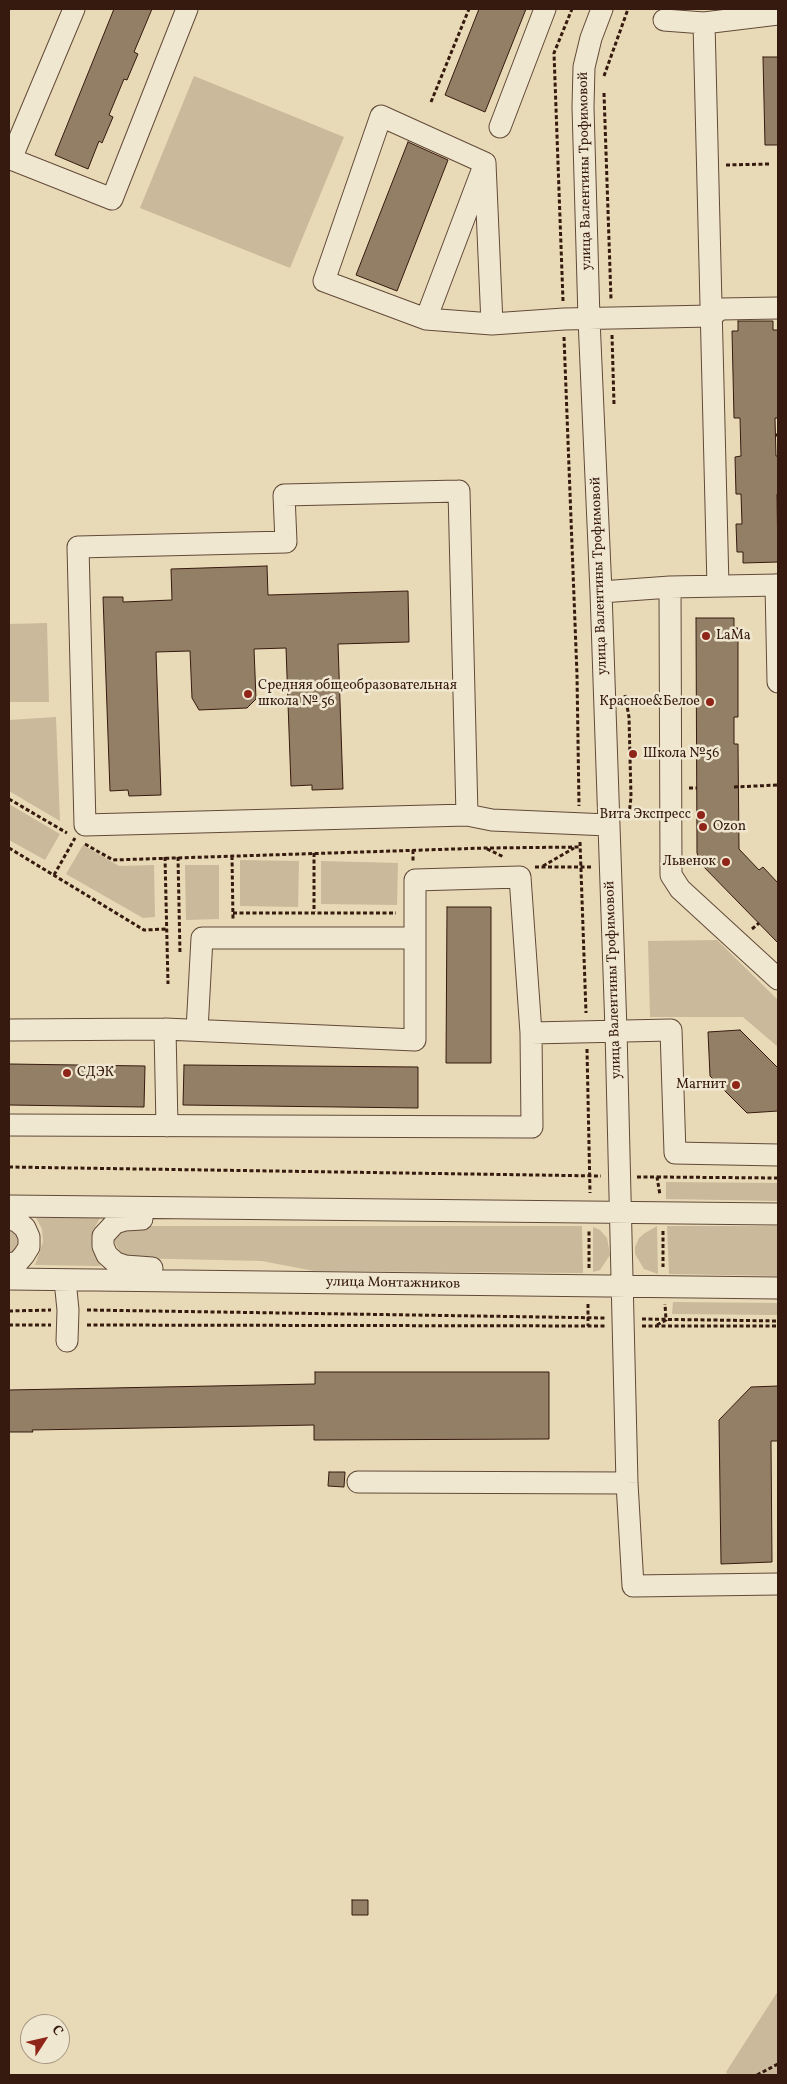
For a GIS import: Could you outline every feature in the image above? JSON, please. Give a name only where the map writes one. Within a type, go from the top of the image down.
[{"type":"street","points":[[74,9],[11,158],[112,200],[187,9]]},
{"type":"street","points":[[500,127],[545,9]]},
{"type":"street","name":"улица Валентины Трофимовой","points":[[602,9],[591,38],[584,67],[589,319],[601,592],[622,1213],[627,1483],[633,1586],[778,1584]]},
{"type":"street","points":[[664,20],[704,23],[778,14]]},
{"type":"street","points":[[704,23],[718,586]]},
{"type":"street","points":[[485,164],[381,116],[324,281],[426,319],[492,324],[564,319],[711,316],[721,309],[778,308]]},
{"type":"street","points":[[485,164],[492,324]]},
{"type":"street","points":[[426,319],[485,164]]},
{"type":"street","points":[[467,816],[459,491],[284,495],[286,542],[78,547],[85,825],[467,816],[492,820],[608,825]]},
{"type":"street","points":[[601,592],[670,587],[777,585],[778,682]]},
{"type":"street","points":[[670,587],[671,875],[680,889],[778,979]]},
{"type":"street","points":[[9,1030],[165,1028],[415,1040],[415,880],[520,878],[531,1033],[532,1128],[9,1125]]},
{"type":"street","points":[[198,1030],[202,938],[415,938]]},
{"type":"street","points":[[165,1028],[167,1126]]},
{"type":"street","points":[[531,1033],[671,1030],[675,1153],[778,1155]]},
{"type":"street","points":[[9,1206],[242,1210],[778,1214]]},
{"type":"street","points":[[242,1210],[199,1218],[125,1220],[115,1223],[108,1228],[103,1236],[103,1246],[107,1255],[116,1263],[125,1266],[224,1270],[282,1283]]},
{"type":"street","points":[[9,1219],[17,1221],[25,1228],[29,1237],[29,1247],[18,1262],[9,1264]]},
{"type":"street","name":"улица Монтажников","points":[[9,1279],[624,1288],[778,1288]]},
{"type":"street","points":[[65,1280],[67,1325]]},
{"type":"street","points":[[358,1482],[627,1483]]},
{"type":"path","points":[[431,102],[469,9]]},
{"type":"path","points":[[572,9],[554,53],[577,675],[580,847],[591,1176],[588,1326]]},
{"type":"path","points":[[708,165],[770,164]]},
{"type":"path","points":[[734,787],[778,785]]},
{"type":"path","points":[[9,799],[113,860],[413,850],[580,847]]},
{"type":"path","points":[[54,875],[75,838]]},
{"type":"path","points":[[542,867],[574,847]]},
{"type":"path","points":[[9,848],[144,930],[167,929]]},
{"type":"path","points":[[413,850],[413,870]]},
{"type":"path","points":[[314,853],[314,912]]},
{"type":"path","points":[[232,856],[233,929]]},
{"type":"path","points":[[165,857],[168,984]]},
{"type":"path","points":[[178,857],[180,956]]},
{"type":"path","points":[[233,913],[403,914]]},
{"type":"path","points":[[180,930],[188,930]]},
{"type":"path","points":[[9,1167],[591,1176]]},
{"type":"path","points":[[657,1177],[778,1178]]},
{"type":"path","points":[[9,1311],[67,1325],[587,1317],[624,1322],[778,1326]]},
{"type":"path","points":[[9,1325],[588,1326],[624,1322],[778,1321]]},
{"type":"path","points":[[757,2075],[778,2064]]},
{"type":"shaded area","points":[[194,76],[344,137],[290,268],[140,208]]},
{"type":"shaded area","points":[[47,623],[49,702],[9,702],[9,624]]},
{"type":"shaded area","points":[[56,717],[60,821],[9,791],[9,720]]},
{"type":"shaded area","points":[[9,804],[60,834],[45,860],[9,840]]},
{"type":"shaded area","points":[[83,845],[119,866],[154,865],[155,917],[143,918],[66,874]]},
{"type":"shaded area","points":[[240,860],[299,861],[298,907],[240,906]]},
{"type":"shaded area","points":[[321,861],[398,863],[397,905],[321,904]]},
{"type":"shaded area","points":[[185,865],[219,865],[219,919],[186,920]]},
{"type":"shaded area","points":[[717,940],[778,1000],[778,1047],[743,1017],[650,1017],[648,941]]},
{"type":"shaded area","points":[[666,1182],[778,1183],[778,1201],[666,1199]]},
{"type":"shaded area","points":[[36,1218],[100,1218],[94,1229],[93,1241],[94,1253],[101,1266],[35,1265],[43,1242],[42,1229]]},
{"type":"shaded area","points":[[9,1226],[16,1229],[23,1242],[9,1257]]},
{"type":"shaded area","points":[[131,1226],[582,1226],[583,1273],[314,1271],[262,1261],[130,1258],[122,1256],[114,1241],[121,1229]]},
{"type":"shaded area","points":[[657,1226],[658,1274],[644,1269],[635,1254],[635,1247],[639,1238]]},
{"type":"shaded area","points":[[667,1226],[778,1226],[778,1276],[669,1274]]},
{"type":"shaded area","points":[[593,1227],[600,1230],[607,1238],[610,1255],[600,1270],[593,1272]]},
{"type":"shaded area","points":[[673,1302],[778,1303],[778,1315],[672,1314]]},
{"type":"shaded area","points":[[778,1991],[778,2075],[728,2075],[726,2072]]},
{"type":"building","points":[[114,9],[152,9],[134,52],[138,54],[127,80],[124,79],[109,115],[113,117],[102,143],[99,141],[88,169],[55,155]]},
{"type":"building","points":[[479,9],[526,9],[485,112],[445,95]]},
{"type":"building","points":[[763,57],[778,57],[778,145],[765,145]]},
{"type":"building","points":[[408,142],[448,160],[397,291],[356,275]]},
{"type":"building","points":[[738,321],[773,321],[773,330],[778,330],[778,418],[775,418],[776,456],[778,456],[778,562],[743,563],[743,552],[737,552],[736,524],[742,524],[741,494],[736,494],[735,457],[741,456],[740,418],[734,418],[732,331],[738,331]]},
{"type":"building","name":"Средняя общеобразовательная школа № 56","points":[[267,566],[268,595],[408,591],[409,642],[338,644],[343,789],[312,790],[312,785],[291,786],[286,648],[254,649],[256,699],[247,708],[199,710],[192,698],[190,651],[156,652],[161,795],[129,796],[128,790],[110,791],[103,597],[123,597],[123,602],[172,600],[171,569]]},
{"type":"building","points":[[696,618],[734,618],[734,628],[738,628],[738,717],[734,717],[734,744],[738,744],[739,849],[759,870],[763,867],[778,883],[778,943],[701,864],[697,853]]},
{"type":"building","points":[[447,907],[491,907],[491,1063],[446,1063]]},
{"type":"building","points":[[740,1030],[778,1068],[778,1111],[747,1113],[710,1076],[708,1032]]},
{"type":"building","points":[[9,1064],[145,1066],[144,1107],[9,1105]]},
{"type":"building","points":[[184,1065],[418,1067],[418,1108],[183,1105]]},
{"type":"building","points":[[315,1372],[549,1372],[549,1439],[314,1440],[314,1425],[9,1432],[9,1390],[315,1384]]},
{"type":"building","points":[[778,1386],[778,1441],[771,1441],[772,1562],[721,1564],[719,1420],[751,1387]]},
{"type":"building","points":[[329,1472],[345,1472],[344,1487],[328,1486]]},
{"type":"building","points":[[352,1900],[368,1900],[368,1915],[352,1915]]},
{"type":"place","name":"LaMa","points":[[706,636]]},
{"type":"place","name":"Средняя общеобразовательная школа № 56","points":[[248,694]]},
{"type":"place","name":"Красное&Белое","points":[[710,702]]},
{"type":"place","name":"Школа №56","points":[[633,754]]},
{"type":"place","name":"Вита Экспресс","points":[[701,815]]},
{"type":"place","name":"Ozon","points":[[703,827]]},
{"type":"place","name":"Львенок","points":[[726,862]]},
{"type":"place","name":"СДЭК","points":[[67,1073]]},
{"type":"place","name":"Магнит","points":[[736,1085]]}]
